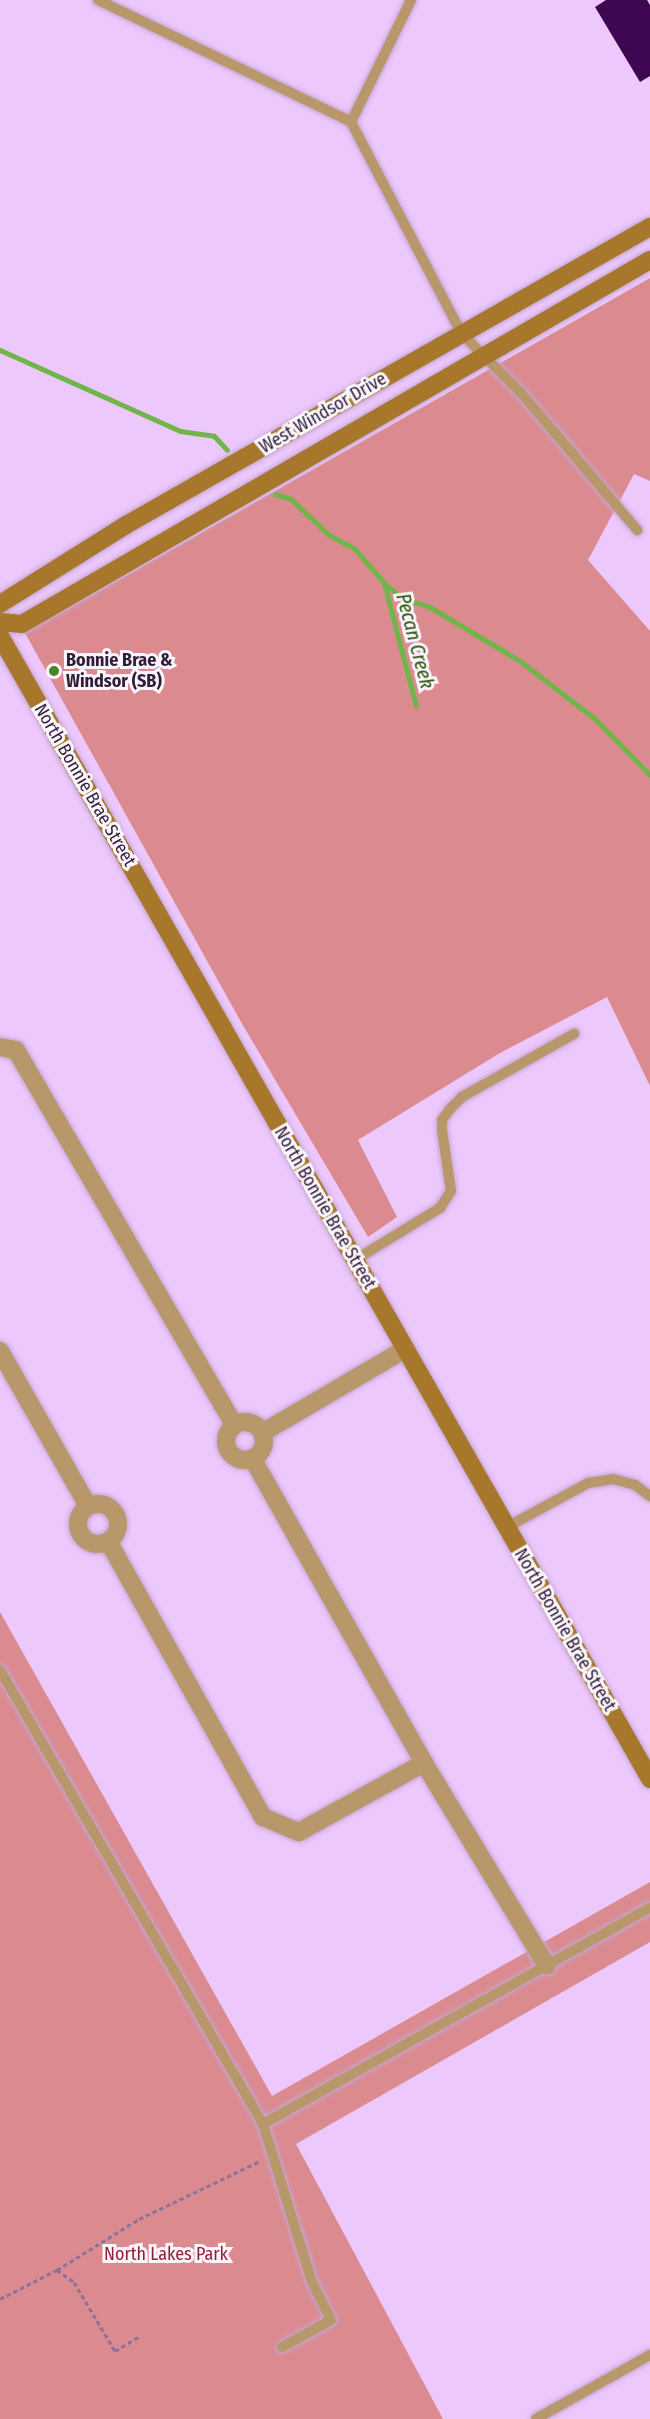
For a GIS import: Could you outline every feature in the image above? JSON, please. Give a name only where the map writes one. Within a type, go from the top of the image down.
[{"type":"street","name":"West Windsor Drive","points":[[0,604],[126,525],[650,227]]},
{"type":"street","name":"West Windsor Drive","points":[[0,622],[22,624],[650,260]]},
{"type":"street","name":"North Bonnie Brae Street","points":[[0,636],[650,1779]]},
{"type":"street","points":[[0,1047],[16,1050],[234,1425]]},
{"type":"street","points":[[262,1433],[405,1349]]},
{"type":"street","points":[[0,1351],[87,1506]]},
{"type":"street","points":[[247,1422],[262,1433],[264,1445],[253,1459],[240,1460],[226,1448],[226,1435],[234,1425],[247,1422]]},
{"type":"street","points":[[253,1459],[424,1763],[547,1966]]},
{"type":"street","points":[[106,1505],[116,1514],[117,1532],[108,1541],[88,1541],[79,1531],[79,1517],[87,1506],[106,1505]]},
{"type":"street","points":[[108,1541],[263,1817],[299,1832],[424,1763]]},
{"type":"lane","points":[[98,0],[117,4],[351,122],[462,334],[484,355],[638,530]]},
{"type":"lane","points":[[351,122],[411,0]]},
{"type":"lane","points":[[355,1260],[440,1208],[451,1191],[442,1130],[442,1120],[450,1108],[462,1097],[574,1034]]},
{"type":"lane","points":[[507,1527],[588,1483],[613,1479],[635,1485],[650,1496]]},
{"type":"lane","points":[[0,1670],[263,2124],[275,2153],[312,2282],[331,2320],[282,2347]]},
{"type":"lane","points":[[263,2124],[650,1908]]},
{"type":"lane","points":[[536,2419],[650,2355]]},
{"type":"path","points":[[0,2299],[57,2270],[139,2219],[275,2153]]},
{"type":"path","points":[[57,2270],[74,2282],[115,2351],[140,2336]]},
{"type":"green space","points":[[650,278],[650,481],[634,474],[588,560],[650,631],[650,1086],[607,997],[500,1053],[358,1140],[397,1217],[368,1237],[241,1022],[25,633]]},
{"type":"green space","name":"North Lakes Park","points":[[0,1612],[272,2096],[650,1882],[650,1942],[296,2144],[443,2419],[0,2419]]},
{"type":"building","points":[[606,0],[647,0],[650,5],[650,76],[640,82],[595,7]]},
{"type":"waterway","name":"Pecan Creek","points":[[0,350],[180,431],[214,436],[227,450]]},
{"type":"waterway","name":"Pecan Creek","points":[[275,494],[291,499],[329,535],[355,549],[384,583],[416,706]]},
{"type":"waterway","points":[[384,583],[403,599],[428,606],[520,661],[595,719],[650,775]]},
{"type":"place","name":"Bonnie Brae & Windsor (SB)","points":[[54,671]]}]
